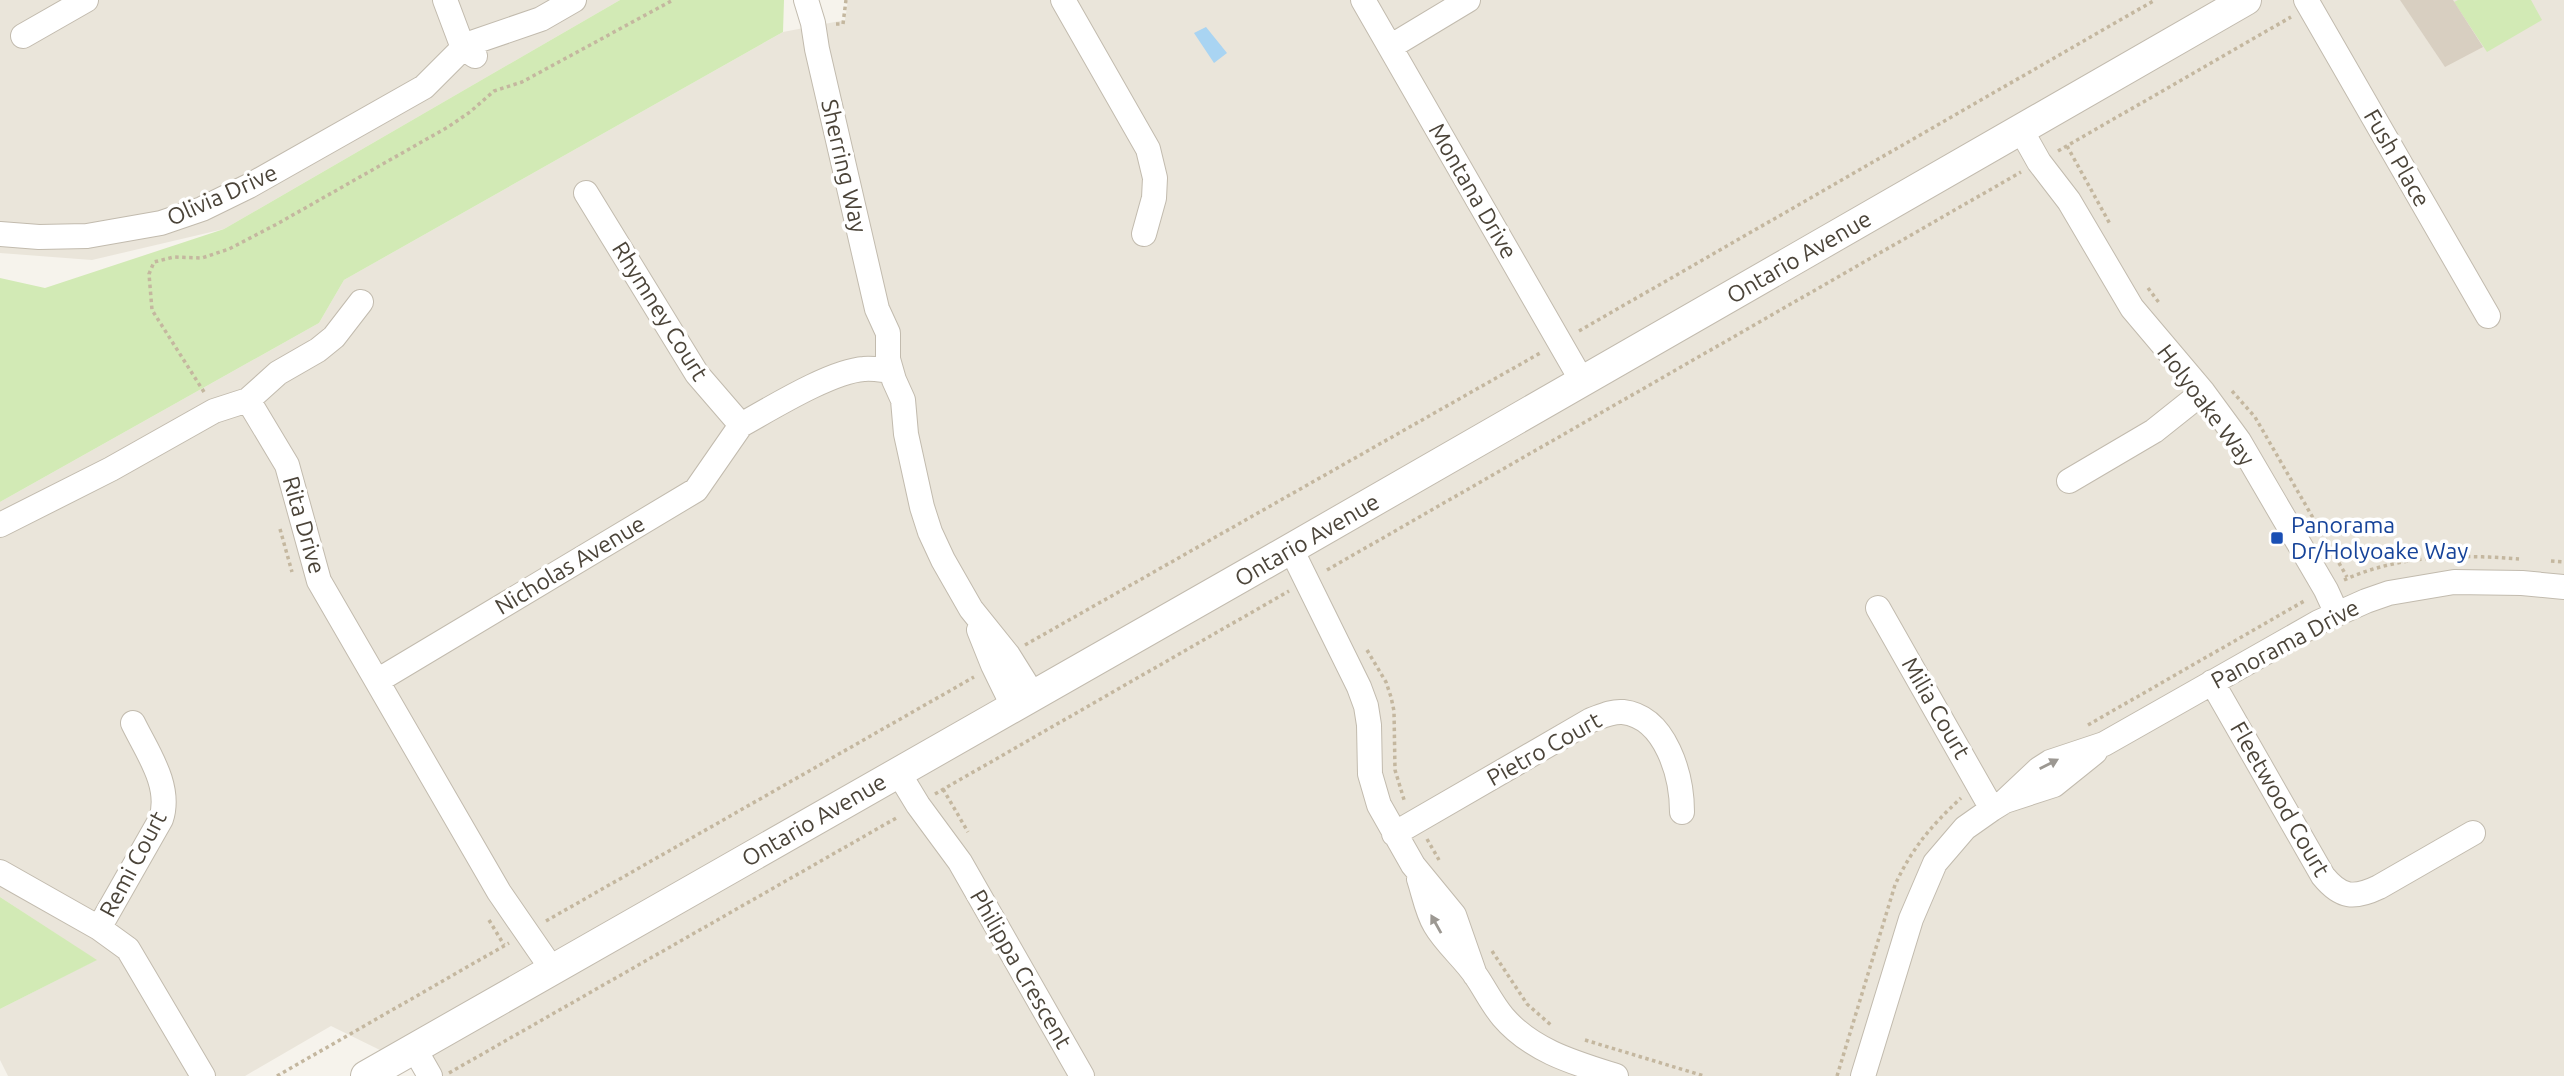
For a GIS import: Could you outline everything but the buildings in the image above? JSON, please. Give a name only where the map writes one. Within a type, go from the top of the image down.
[{"type":"street","points":[[23,36],[86,0]]},
{"type":"street","points":[[445,0],[471,48]]},
{"type":"street","name":"Olivia Drive","points":[[0,234],[39,237],[87,236],[150,225],[192,212],[249,186],[424,87],[453,76],[471,48],[518,40],[541,19],[575,0]]},
{"type":"street","points":[[1063,0],[1141,135],[1152,160],[1154,198],[1143,234]]},
{"type":"street","name":"Montana Drive","points":[[1363,0],[1582,381]]},
{"type":"street","points":[[1390,47],[1468,0]]},
{"type":"street","name":"Ontario Avenue","points":[[366,1076],[407,1061],[545,973],[1282,554],[2246,0]]},
{"type":"street","name":"Fush Place","points":[[2302,7],[2488,316]]},
{"type":"street","name":"Sherring Way","points":[[813,8],[820,62],[877,309],[888,333],[888,359],[880,373],[904,400],[906,434],[930,532],[943,560],[1023,700]]},
{"type":"street","name":"Holyoake Way","points":[[2026,127],[2132,308],[2203,392],[2239,441],[2326,590],[2337,614]]},
{"type":"street","name":"Rhymney Court","points":[[586,193],[697,374],[741,425]]},
{"type":"street","points":[[0,525],[111,469],[214,411],[248,400],[278,373],[318,350],[334,337],[361,302]]},
{"type":"street","points":[[741,425],[815,386],[857,384],[880,373]]},
{"type":"street","points":[[2069,481],[2154,431],[2203,392]]},
{"type":"street","name":"Rita Drive","points":[[248,400],[287,465],[319,582],[545,973]]},
{"type":"street","name":"Nicholas Avenue","points":[[377,681],[696,490],[741,425]]},
{"type":"street","points":[[1282,554],[1359,687],[1366,706],[1370,774],[1379,805],[1413,865],[1433,922],[1475,975],[1503,1017],[1518,1032],[1539,1047],[1585,1071],[1616,1076]]},
{"type":"street","name":"Panorama Drive","points":[[1863,1076],[1911,919],[1930,871],[1948,845],[1965,828],[1999,805],[2054,785],[2104,744],[2213,682],[2337,614],[2389,593],[2454,582],[2564,587]]},
{"type":"street","name":"Milia Court","points":[[1878,608],[1999,805]]},
{"type":"street","name":"Fleetwood Court","points":[[2213,682],[2323,876],[2332,887],[2343,894],[2364,894],[2379,887],[2473,833]]},
{"type":"street","name":"Pietro Court","points":[[1394,834],[1591,720],[1610,713],[1634,715],[1646,720],[1656,731],[1667,749],[1679,781],[1682,812]]},
{"type":"street","name":"Remi Court","points":[[99,928],[162,819],[165,808],[162,783],[134,723]]},
{"type":"street","name":"Philippa Crescent","points":[[905,767],[1082,1076]]},
{"type":"street","points":[[0,872],[118,940],[132,955],[200,1074]]},
{"type":"street","points":[[407,1061],[430,1076]]},
{"type":"path","points":[[201,388],[152,310],[149,274],[154,262],[162,258],[211,257],[277,224],[448,127],[494,91],[522,82],[673,0]]},
{"type":"path","points":[[843,24],[846,0]]},
{"type":"path","points":[[277,1076],[2155,0]]},
{"type":"path","points":[[445,1076],[2044,159],[2302,7]]},
{"type":"path","points":[[2087,725],[2326,590]]},
{"type":"path","points":[[1422,829],[1442,865]]},
{"type":"path","points":[[1489,947],[1527,1004],[1561,1031]]},
{"type":"path","points":[[1582,1040],[1704,1076]]},
{"type":"shaded area","points":[[0,0],[620,0],[224,229],[92,260],[0,253]]},
{"type":"shaded area","points":[[848,0],[2564,0],[2564,1076],[433,1076],[331,1026],[245,1076],[8,1076],[0,1060],[0,1009],[96,960],[0,897],[0,502],[319,323],[344,280],[783,32],[845,20]]},
{"type":"green space","points":[[620,0],[784,0],[783,32],[344,280],[319,323],[0,502],[0,278],[45,288],[224,229]]},
{"type":"green space","points":[[2531,0],[2542,20],[2487,52],[2454,2]]},
{"type":"green space","points":[[0,897],[97,960],[0,1009]]},
{"type":"water","points":[[1206,27],[1227,53],[1214,63],[1194,33]]},
{"type":"place","name":"Panorama Dr/Holyoake Way","points":[[2277,538]]}]
